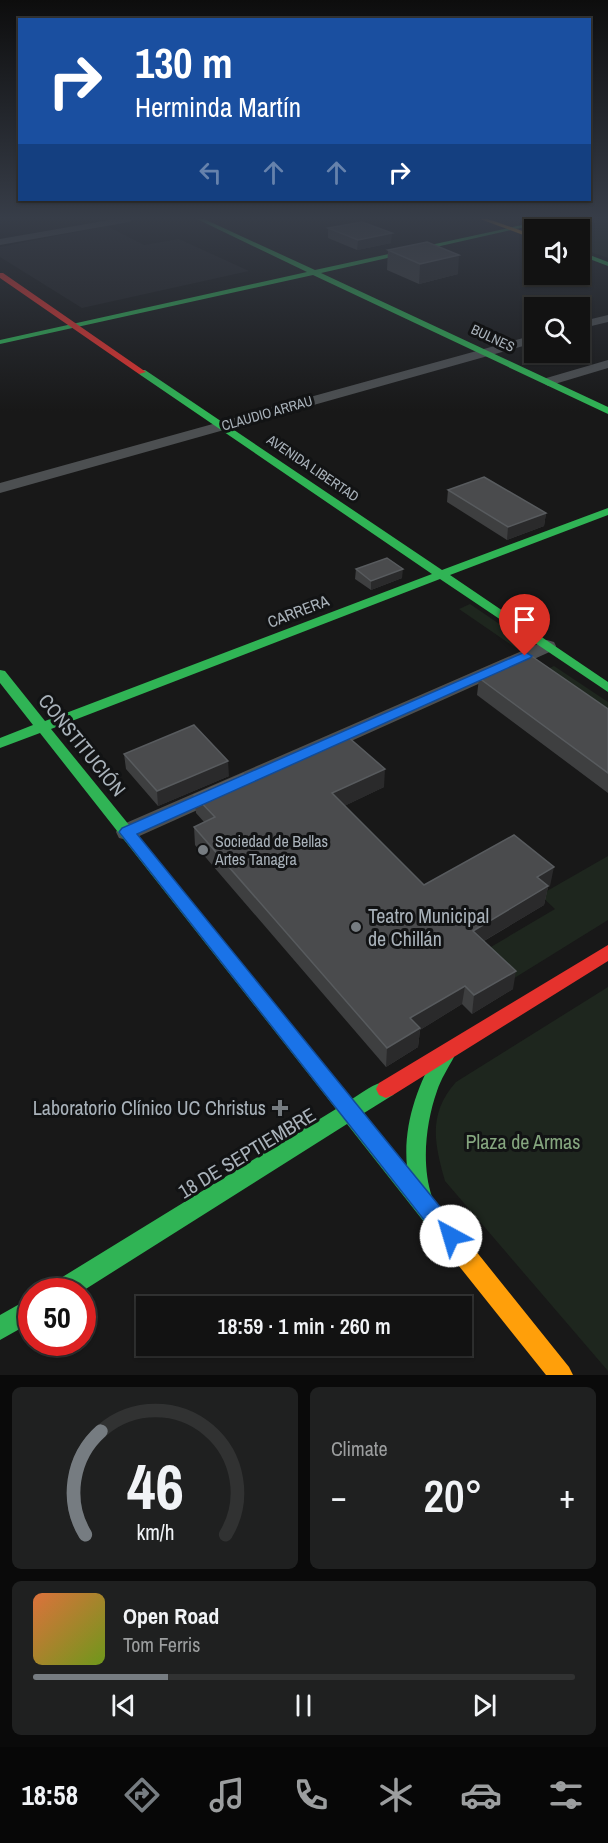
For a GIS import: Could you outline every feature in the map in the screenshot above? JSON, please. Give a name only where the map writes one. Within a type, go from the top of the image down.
[{"type":"main road","name":"AVENIDA LIBERTAD","points":[[12,283],[608,688]]},
{"type":"main road","points":[[0,342],[70,323],[250,283]]},
{"type":"main road","name":"BULNES","points":[[338,283],[608,411]]},
{"type":"main road","points":[[0,334],[70,323]]},
{"type":"main road","name":"CARRERA","points":[[0,743],[608,511]]},
{"type":"main road","name":"CONSTITUCIÓN","points":[[0,674],[561,1375]]},
{"type":"main road","name":"18 DE SEPTIEMBRE","points":[[82,1278],[608,952]]},
{"type":"main road","points":[[423,1202],[416,1174],[416,1130],[422,1101],[432,1074],[448,1052]]},
{"type":"main road","points":[[0,1328],[18,1317]]},
{"type":"street","points":[[590,323],[608,318]]},
{"type":"street","name":"CLAUDIO ARRAU","points":[[0,488],[524,342]]},
{"type":"street","points":[[548,382],[608,364]]},
{"type":"street","points":[[127,832],[547,646]]},
{"type":"shaded area","points":[[42,283],[194,283],[82,308]]},
{"type":"green space","points":[[470,604],[527,643],[516,648],[459,609]]},
{"type":"green space","points":[[554,666],[608,702],[608,715],[543,671]]},
{"type":"green space","points":[[608,856],[608,920],[508,982],[479,954],[555,909],[540,895]]},
{"type":"green space","name":"Plaza de Armas","points":[[608,987],[608,1371],[445,1181],[438,1154],[436,1129],[441,1105],[456,1082]]},
{"type":"building","points":[[484,477],[546,513],[508,527],[448,490]]},
{"type":"building","points":[[387,558],[403,569],[371,581],[356,569]]},
{"type":"building","points":[[530,655],[608,709],[608,773],[479,678]]},
{"type":"building","points":[[194,725],[228,761],[157,791],[124,754]]},
{"type":"building","name":"Teatro Municipal de Chillán","points":[[347,736],[385,769],[332,793],[424,885],[514,835],[554,867],[537,877],[548,886],[473,931],[516,971],[474,995],[465,986],[410,1018],[420,1028],[387,1048],[194,827],[215,817],[194,795],[243,774],[249,780]]},
{"type":"traffic: fast","points":[[0,342],[266,283]]},
{"type":"traffic: fast","points":[[336,283],[608,411]]},
{"type":"traffic: fast","points":[[142,372],[608,688]]},
{"type":"traffic: fast","points":[[0,743],[608,511]]},
{"type":"traffic: fast","points":[[0,674],[451,1238]]},
{"type":"traffic: fast","points":[[422,1198],[417,1161],[418,1125],[427,1091],[444,1057]]},
{"type":"traffic: fast","points":[[82,1278],[386,1089]]},
{"type":"traffic: fast","points":[[0,1328],[18,1317]]},
{"type":"traffic: slow","points":[[451,1238],[561,1375]]},
{"type":"traffic: jam","points":[[12,283],[142,372]]},
{"type":"traffic: jam","points":[[386,1089],[608,952]]},
{"type":"place","name":"Sociedad de Bellas Artes Tanagra","points":[[203,850]]},
{"type":"place","name":"Teatro Municipal de Chillán","points":[[356,927]]},
{"type":"place","name":"Laboratorio Clínico UC Christus","points":[[280,1108]]},
{"type":"route","points":[[451,1236],[127,832],[525,656]]}]
